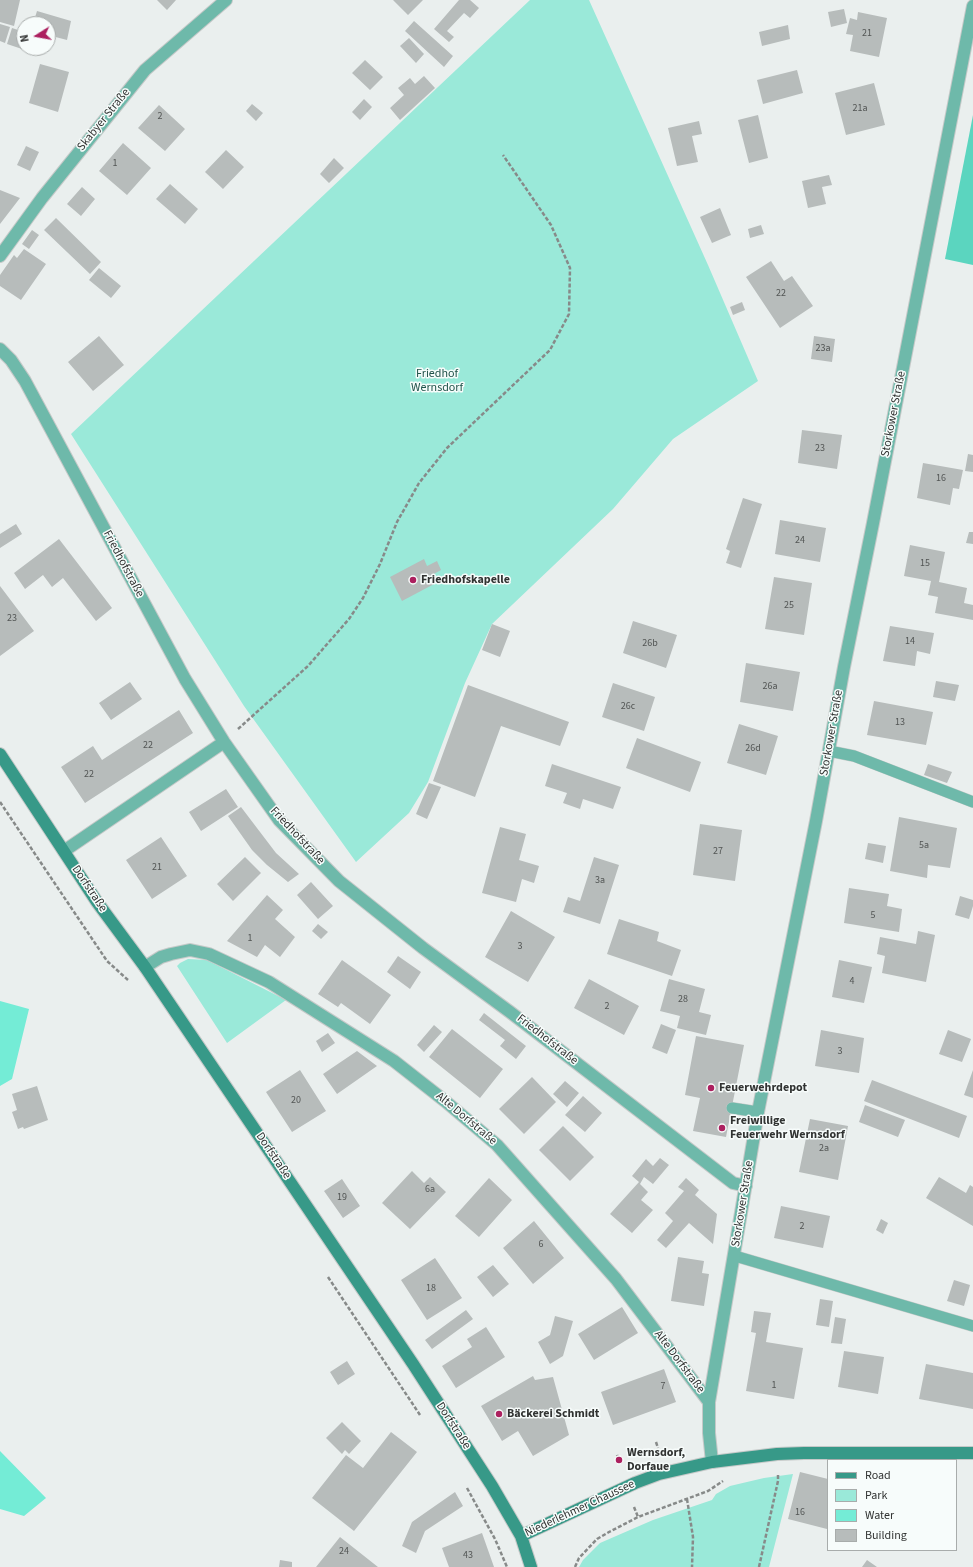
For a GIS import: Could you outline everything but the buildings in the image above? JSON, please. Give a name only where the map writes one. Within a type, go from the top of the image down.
[{"type":"main road","name":"Dorfstraße","points":[[0,754],[97,902],[145,967],[412,1364],[492,1486],[521,1536],[531,1567]]},
{"type":"main road","name":"Niederlehmer Chaussee","points":[[521,1536],[563,1515],[635,1483],[659,1474],[712,1462],[777,1454],[804,1453],[973,1453]]},
{"type":"street","name":"Skabyer Straße","points":[[0,256],[42,198],[145,70],[226,0]]},
{"type":"street","name":"Storkower Straße","points":[[712,1462],[709,1433],[709,1402],[735,1256],[758,1112],[816,821],[973,6]]},
{"type":"street","name":"Friedhofstraße","points":[[0,349],[11,360],[28,388],[186,679],[224,742],[279,820],[339,881],[423,948],[510,1012],[726,1179],[733,1183],[746,1186]]},
{"type":"street","points":[[64,851],[224,742]]},
{"type":"street","name":"Alte Dorfstraße","points":[[145,967],[161,957],[190,950],[209,954],[270,982],[332,1020],[399,1065],[445,1101],[497,1145],[616,1279],[709,1402]]},
{"type":"lane","points":[[829,751],[854,756],[973,802]]},
{"type":"lane","points":[[732,1108],[758,1112]]},
{"type":"lane","points":[[735,1256],[973,1326]]},
{"type":"path","points":[[224,742],[308,666],[349,619],[363,598],[380,564],[397,522],[419,483],[447,448],[550,350],[569,314],[570,268],[550,225],[503,154]]},
{"type":"path","points":[[0,802],[107,961],[132,983]]},
{"type":"path","points":[[325,1272],[420,1416]]},
{"type":"path","points":[[656,1442],[658,1448]]},
{"type":"path","points":[[617,1455],[619,1460]]},
{"type":"path","points":[[759,1567],[778,1481],[778,1471]]},
{"type":"path","points":[[575,1567],[579,1558],[597,1539],[638,1517],[708,1491],[722,1483]]},
{"type":"path","points":[[466,1486],[495,1539],[507,1567]]},
{"type":"path","points":[[687,1499],[693,1537],[692,1567]]},
{"type":"path","points":[[634,1507],[638,1517]]},
{"type":"green space","name":"Friedhof Wernsdorf","points":[[530,0],[589,0],[708,265],[758,381],[673,439],[613,509],[492,624],[465,683],[428,782],[409,813],[356,862],[244,706],[71,434]]},
{"type":"green space","points":[[188,959],[207,960],[286,1000],[227,1043],[177,966]]},
{"type":"green space","points":[[793,1474],[769,1567],[579,1567],[583,1560],[600,1543],[653,1520],[712,1500],[716,1494],[730,1486],[764,1478]]},
{"type":"shaded area","points":[[973,115],[973,265],[945,259]]},
{"type":"water","points":[[0,1001],[29,1009],[12,1079],[0,1086]]},
{"type":"water","points":[[0,1451],[46,1498],[24,1516],[0,1509]]},
{"type":"place","name":"Friedhofskapelle","points":[[413,580]]},
{"type":"place","name":"Feuerwehrdepot","points":[[711,1088]]},
{"type":"place","name":"Freiwillige Feuerwehr Wernsdorf","points":[[722,1128]]},
{"type":"place","name":"Bäckerei Schmidt","points":[[499,1414]]},
{"type":"place","name":"Wernsdorf, Dorfaue","points":[[619,1460]]}]
